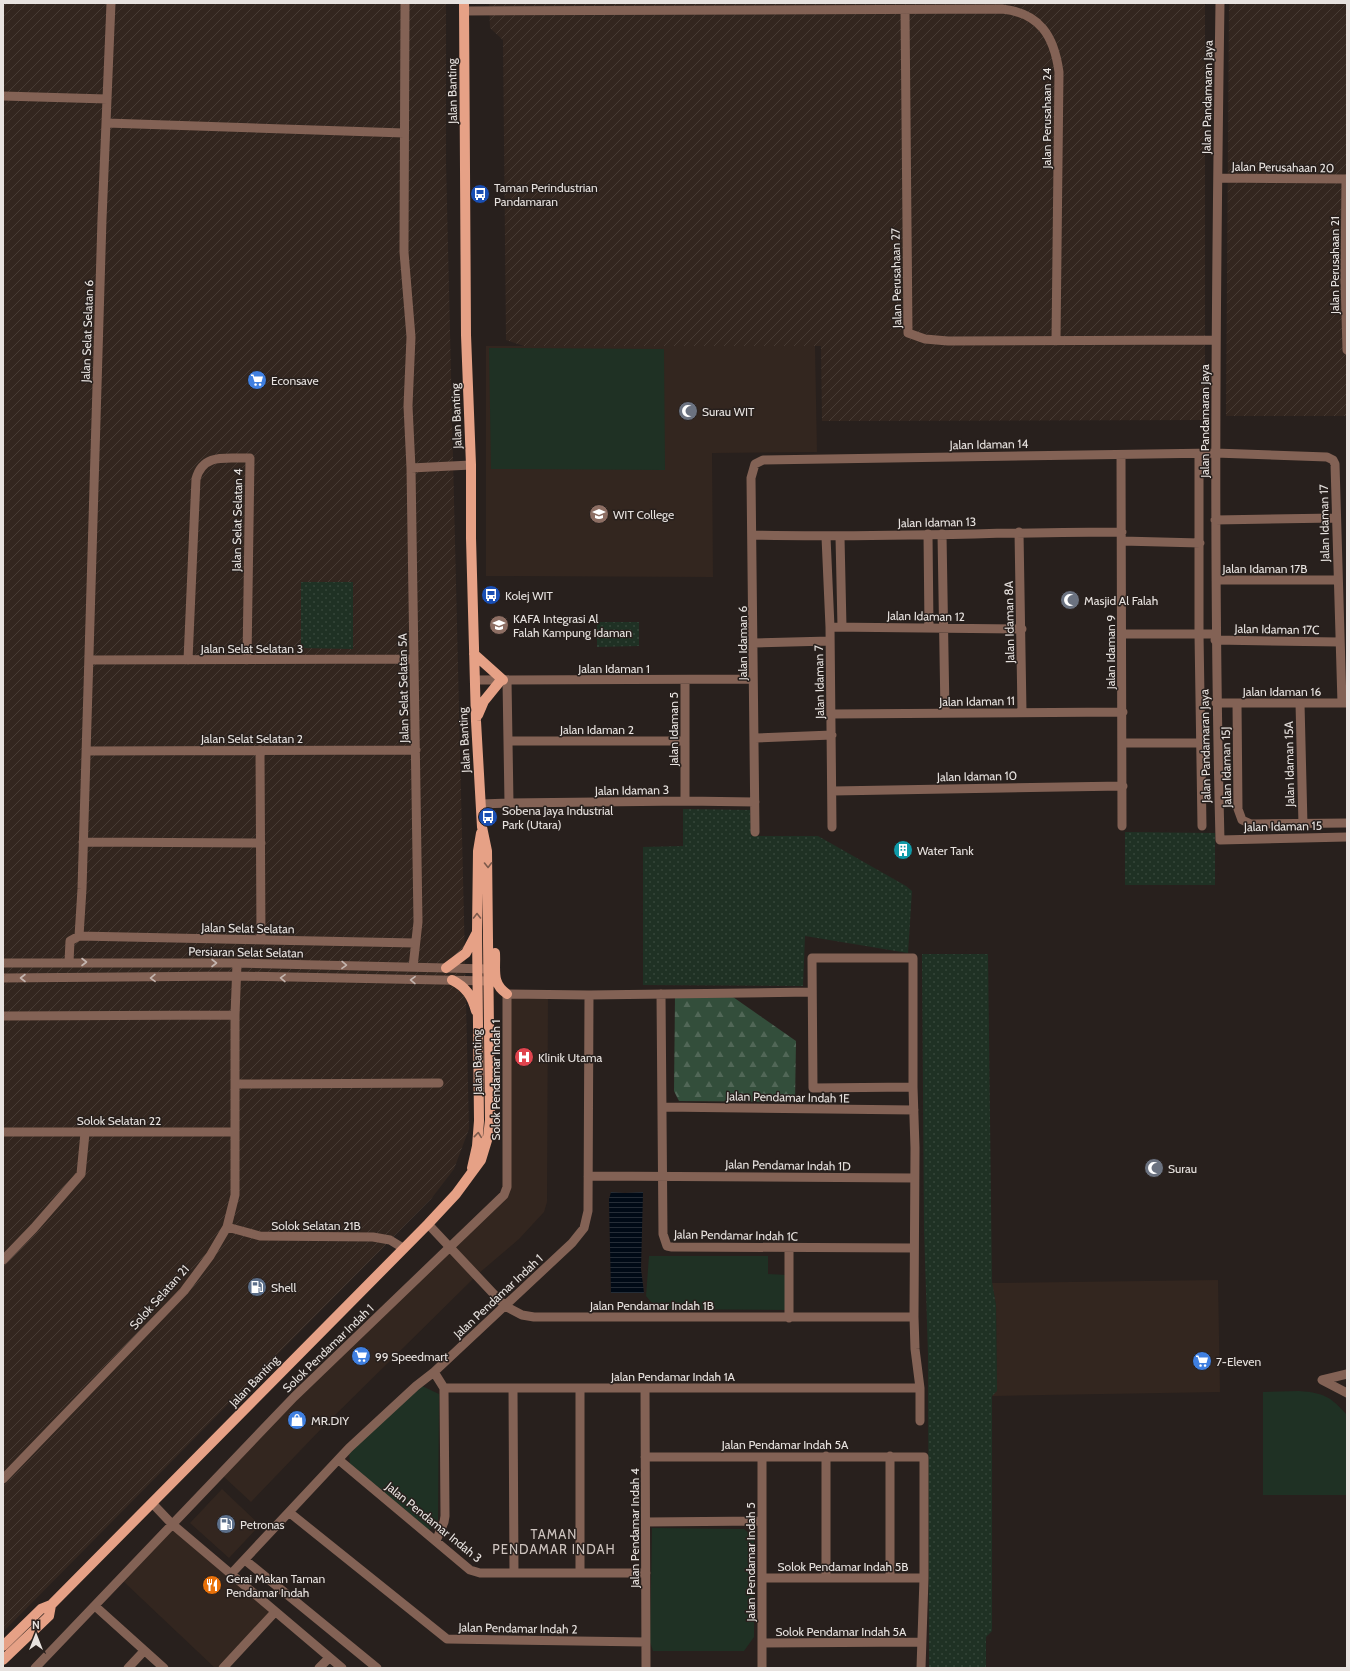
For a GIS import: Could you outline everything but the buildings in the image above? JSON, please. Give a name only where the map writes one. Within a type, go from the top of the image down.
[{"type":"main road","name":"Jalan Banting","points":[[3,1646],[41,1609],[51,1605],[428,1224],[456,1194],[481,1160],[488,1137],[490,1126],[489,930],[487,851],[482,827],[480,804],[474,654],[471,465],[467,343],[464,7]]},
{"type":"main road","points":[[474,654],[504,680],[484,701],[476,721]]},
{"type":"main road","name":"Jalan Banting","points":[[471,1173],[477,1146],[479,1121],[477,931],[478,851],[482,827]]},
{"type":"main road","points":[[489,930],[495,952],[496,983],[499,989],[507,994]]},
{"type":"main road","points":[[446,968],[466,952],[477,931]]},
{"type":"main road","points":[[452,980],[462,985],[468,992],[479,1020]]},
{"type":"main road","name":"Jalan Banting","points":[[3,1660],[49,1616],[51,1605]]},
{"type":"street","name":"Jalan Selat Selatan 5A","points":[[405,3],[404,252],[411,338],[408,406],[411,468],[418,922],[413,967]]},
{"type":"street","name":"Jalan Pandamaran Jaya","points":[[1220,3],[1216,340],[1215,637],[1220,840]]},
{"type":"street","name":"Jalan Selat Selatan 6","points":[[79,936],[87,751],[97,388],[111,6]]},
{"type":"street","name":"Jalan Perusahaan 24","points":[[464,7],[1013,10],[1030,16],[1050,38],[1054,45],[1059,72],[1056,341]]},
{"type":"street","name":"Jalan Perusahaan 27","points":[[905,10],[908,333],[925,339],[948,341],[1216,340]]},
{"type":"street","points":[[3,96],[107,100]]},
{"type":"street","points":[[106,123],[404,133]]},
{"type":"street","name":"Jalan Perusahaan 20","points":[[1218,178],[1347,180]]},
{"type":"street","name":"Jalan Perusahaan 21","points":[[1347,180],[1345,279],[1347,350]]},
{"type":"street","name":"Jalan Idaman 14","points":[[763,460],[1216,453]]},
{"type":"street","name":"Jalan Idaman 17","points":[[1216,453],[1327,457],[1333,460],[1335,464],[1339,642],[1344,703]]},
{"type":"street","name":"Jalan Pandamaran Jaya","points":[[1199,454],[1199,634],[1202,826]]},
{"type":"street","name":"Jalan Idaman 9","points":[[1121,455],[1123,712],[1122,826]]},
{"type":"street","name":"Jalan Selat Selatan 4","points":[[188,660],[196,479],[199,469],[210,460],[250,458],[247,660]]},
{"type":"street","name":"Jalan Idaman 6","points":[[755,832],[752,469],[755,464],[763,460]]},
{"type":"street","points":[[411,468],[471,465]]},
{"type":"street","points":[[1216,520],[1336,518]]},
{"type":"street","name":"Jalan Idaman 13","points":[[753,535],[840,537],[1019,532],[1122,536],[1200,543]]},
{"type":"street","name":"Jalan Idaman 8A","points":[[1019,532],[1022,628],[1022,712]]},
{"type":"street","points":[[928,534],[929,628]]},
{"type":"street","points":[[942,534],[945,713]]},
{"type":"street","name":"Jalan Idaman 7","points":[[826,537],[832,714],[832,827]]},
{"type":"street","points":[[840,537],[842,627]]},
{"type":"street","name":"Jalan Idaman 17B","points":[[1216,580],[1338,580]]},
{"type":"street","name":"Jalan Idaman 12","points":[[830,627],[1022,628]]},
{"type":"street","name":"Jalan Idaman 17C","points":[[1122,634],[1199,634],[1215,637],[1339,642]]},
{"type":"street","points":[[754,643],[830,641]]},
{"type":"street","name":"Jalan Selat Selatan 3","points":[[90,660],[414,659]]},
{"type":"street","name":"Jalan Idaman 1","points":[[475,680],[753,679]]},
{"type":"street","points":[[504,680],[508,741],[509,803]]},
{"type":"street","name":"Jalan Idaman 5","points":[[685,680],[685,801]]},
{"type":"street","name":"Jalan Idaman 16","points":[[1216,703],[1344,703]]},
{"type":"street","name":"Jalan Idaman 15J","points":[[1237,703],[1239,816],[1246,823],[1252,824],[1302,825],[1347,823]]},
{"type":"street","name":"Jalan Idaman 15A","points":[[1300,703],[1302,825]]},
{"type":"street","name":"Jalan Idaman 11","points":[[832,714],[1123,712]]},
{"type":"street","points":[[755,738],[832,736]]},
{"type":"street","name":"Jalan Idaman 2","points":[[508,741],[685,741]]},
{"type":"street","points":[[1123,743],[1200,742]]},
{"type":"street","points":[[260,750],[261,940]]},
{"type":"street","name":"Jalan Selat Selatan 2","points":[[87,751],[416,750]]},
{"type":"street","name":"Jalan Idaman 10","points":[[833,790],[1123,786]]},
{"type":"street","name":"Jalan Idaman 3","points":[[480,804],[685,801],[755,802]]},
{"type":"street","name":"Jalan Idaman 15","points":[[1220,840],[1347,837]]},
{"type":"street","points":[[83,842],[261,843]]},
{"type":"street","points":[[69,962],[70,941],[79,936]]},
{"type":"street","name":"Jalan Selat Selatan","points":[[79,936],[415,943]]},
{"type":"street","points":[[912,1087],[812,1088],[812,958],[913,958],[912,1087],[914,1110],[914,1317],[915,1349],[920,1388],[920,1421]]},
{"type":"street","name":"Persiaran Selat Selatan","points":[[3,962],[237,963],[489,969]]},
{"type":"street","name":"Solok Selatan 21","points":[[3,1479],[184,1292],[210,1256],[227,1227],[235,1195],[235,1014],[237,963]]},
{"type":"street","name":"Persiaran Selat Selatan","points":[[3,978],[237,976],[489,981]]},
{"type":"street","points":[[507,994],[589,995],[812,992]]},
{"type":"street","name":"Solok Pendamar Indah 1","points":[[35,1668],[294,1397],[504,1195],[507,1187],[507,994]]},
{"type":"street","name":"Jalan Pendamar Indah 1C","points":[[661,994],[663,1234],[667,1246],[914,1248]]},
{"type":"street","name":"Jalan Pendamar Indah 1","points":[[231,1574],[290,1513],[349,1448],[505,1306],[572,1243],[584,1228],[588,1211],[589,995]]},
{"type":"street","points":[[3,1016],[235,1014]]},
{"type":"street","points":[[235,1084],[439,1083]]},
{"type":"street","name":"Jalan Pendamar Indah 1E","points":[[662,1108],[914,1110]]},
{"type":"street","name":"Solok Selatan 22","points":[[3,1132],[235,1132]]},
{"type":"street","points":[[3,1260],[81,1174],[85,1133]]},
{"type":"street","name":"Jalan Pendamar Indah 1D","points":[[588,1176],[914,1178]]},
{"type":"street","name":"Jalan Pendamar Indah 1B","points":[[428,1224],[505,1306],[522,1315],[534,1317],[914,1317]]},
{"type":"street","name":"Solok Selatan 21B","points":[[227,1227],[260,1236],[373,1237],[390,1240],[403,1248]]},
{"type":"street","points":[[789,1248],[789,1318]]},
{"type":"street","points":[[3,1249],[14,1249]]},
{"type":"street","points":[[434,1372],[444,1388],[445,1516],[436,1541]]},
{"type":"street","points":[[1347,1374],[1322,1380],[1347,1393]]},
{"type":"street","name":"Jalan Pendamar Indah 1A","points":[[444,1388],[920,1388]]},
{"type":"street","points":[[514,1388],[514,1573]]},
{"type":"street","points":[[580,1388],[580,1573]]},
{"type":"street","name":"Jalan Pendamar Indah 4","points":[[645,1388],[646,1668]]},
{"type":"street","name":"Jalan Pendamar Indah 5","points":[[762,1456],[762,1668]]},
{"type":"street","points":[[826,1456],[826,1578]]},
{"type":"street","points":[[890,1456],[890,1577]]},
{"type":"street","name":"Jalan Pendamar Indah 5A","points":[[646,1457],[924,1456],[924,1578]]},
{"type":"street","name":"Jalan Pendamar Indah 3","points":[[339,1460],[470,1570],[480,1573],[646,1573]]},
{"type":"street","points":[[152,1503],[172,1524],[342,1668]]},
{"type":"street","name":"Jalan Pendamar Indah 2","points":[[290,1513],[447,1639],[646,1642]]},
{"type":"street","points":[[646,1522],[762,1521]]},
{"type":"street","points":[[245,1560],[377,1668]]},
{"type":"street","name":"Solok Pendamar Indah 5B","points":[[762,1578],[924,1578]]},
{"type":"street","points":[[921,1668],[924,1578]]},
{"type":"street","points":[[95,1606],[164,1668]]},
{"type":"street","points":[[223,1668],[275,1612]]},
{"type":"street","name":"Solok Pendamar Indah 5A","points":[[762,1643],[921,1642]]},
{"type":"street","points":[[128,1668],[144,1650]]},
{"type":"street","points":[[319,1668],[329,1658]]},
{"type":"shaded area","points":[[3,3],[446,3],[446,164],[469,1129],[454,1169],[431,1199],[3,1632]]},
{"type":"shaded area","points":[[489,3],[1205,3],[1205,420],[822,421],[821,346],[524,346],[506,340],[503,40],[490,28]]},
{"type":"shaded area","points":[[1229,3],[1347,3],[1347,416],[1226,416]]},
{"type":"shaded area","name":"WIT College","points":[[486,346],[815,346],[817,452],[712,453],[713,577],[486,576]]},
{"type":"shaded area","points":[[511,997],[548,998],[547,1202],[544,1212],[519,1239],[478,1274],[322,1428],[251,1502],[223,1476],[299,1397],[506,1196]]},
{"type":"shaded area","points":[[611,1192],[643,1192],[641,1269],[644,1293],[611,1293],[609,1199]]},
{"type":"shaded area","points":[[1218,1280],[1220,1392],[992,1396],[997,1390],[996,1305],[992,1283]]},
{"type":"shaded area","points":[[222,1489],[260,1525],[229,1558],[190,1523]]},
{"type":"shaded area","points":[[172,1528],[270,1612],[219,1668],[215,1668],[123,1581]]},
{"type":"green space","points":[[489,348],[664,349],[665,470],[491,469]]},
{"type":"green space","points":[[301,582],[353,582],[353,649],[301,648]]},
{"type":"green space","points":[[597,622],[639,622],[639,646],[597,647]]},
{"type":"green space","points":[[683,809],[750,810],[751,836],[818,836],[906,886],[912,891],[908,953],[805,936],[803,986],[643,985],[643,847],[683,846]]},
{"type":"green space","points":[[1125,832],[1215,833],[1215,885],[1125,885]]},
{"type":"green space","points":[[922,954],[988,954],[992,1282],[996,1305],[997,1391],[992,1396],[992,1631],[986,1637],[986,1668],[929,1668],[928,1354],[924,1230]]},
{"type":"green space","points":[[675,997],[733,997],[796,1041],[795,1102],[679,1101],[674,1091]]},
{"type":"green space","points":[[649,1256],[768,1256],[768,1274],[787,1275],[787,1310],[657,1309],[646,1296]]},
{"type":"green space","points":[[420,1385],[439,1394],[438,1521],[429,1530],[350,1464],[349,1452]]},
{"type":"green space","points":[[1299,1391],[1321,1394],[1336,1404],[1347,1415],[1347,1495],[1263,1495],[1263,1392]]},
{"type":"green space","points":[[652,1528],[744,1529],[754,1538],[754,1637],[744,1651],[653,1651],[650,1642]]},
{"type":"place","name":"Taman Perindustrian Pandamaran","points":[[480,194]]},
{"type":"place","name":"Econsave","points":[[257,380]]},
{"type":"place","name":"Surau WIT","points":[[688,411]]},
{"type":"place","name":"WIT College","points":[[599,514]]},
{"type":"place","name":"Kolej WIT","points":[[491,595]]},
{"type":"place","name":"Masjid Al Falah","points":[[1070,600]]},
{"type":"place","name":"KAFA Integrasi Al Falah Kampung Idaman","points":[[499,625]]},
{"type":"place","name":"Sobena Jaya Industrial Park (Utara)","points":[[488,817]]},
{"type":"place","name":"Water Tank","points":[[903,850]]},
{"type":"place","name":"Klinik Utama","points":[[524,1057]]},
{"type":"place","name":"Surau","points":[[1154,1168]]},
{"type":"place","name":"Shell","points":[[257,1287]]},
{"type":"place","name":"99 Speedmart","points":[[361,1356]]},
{"type":"place","name":"7-Eleven","points":[[1202,1361]]},
{"type":"place","name":"MR.DIY","points":[[297,1420]]},
{"type":"place","name":"Petronas","points":[[226,1524]]},
{"type":"place","name":"Gerai Makan Taman Pendamar Indah","points":[[212,1585]]},
{"type":"district","name":"TAMAN PENDAMAR INDAH","points":[[554,1542]]}]
